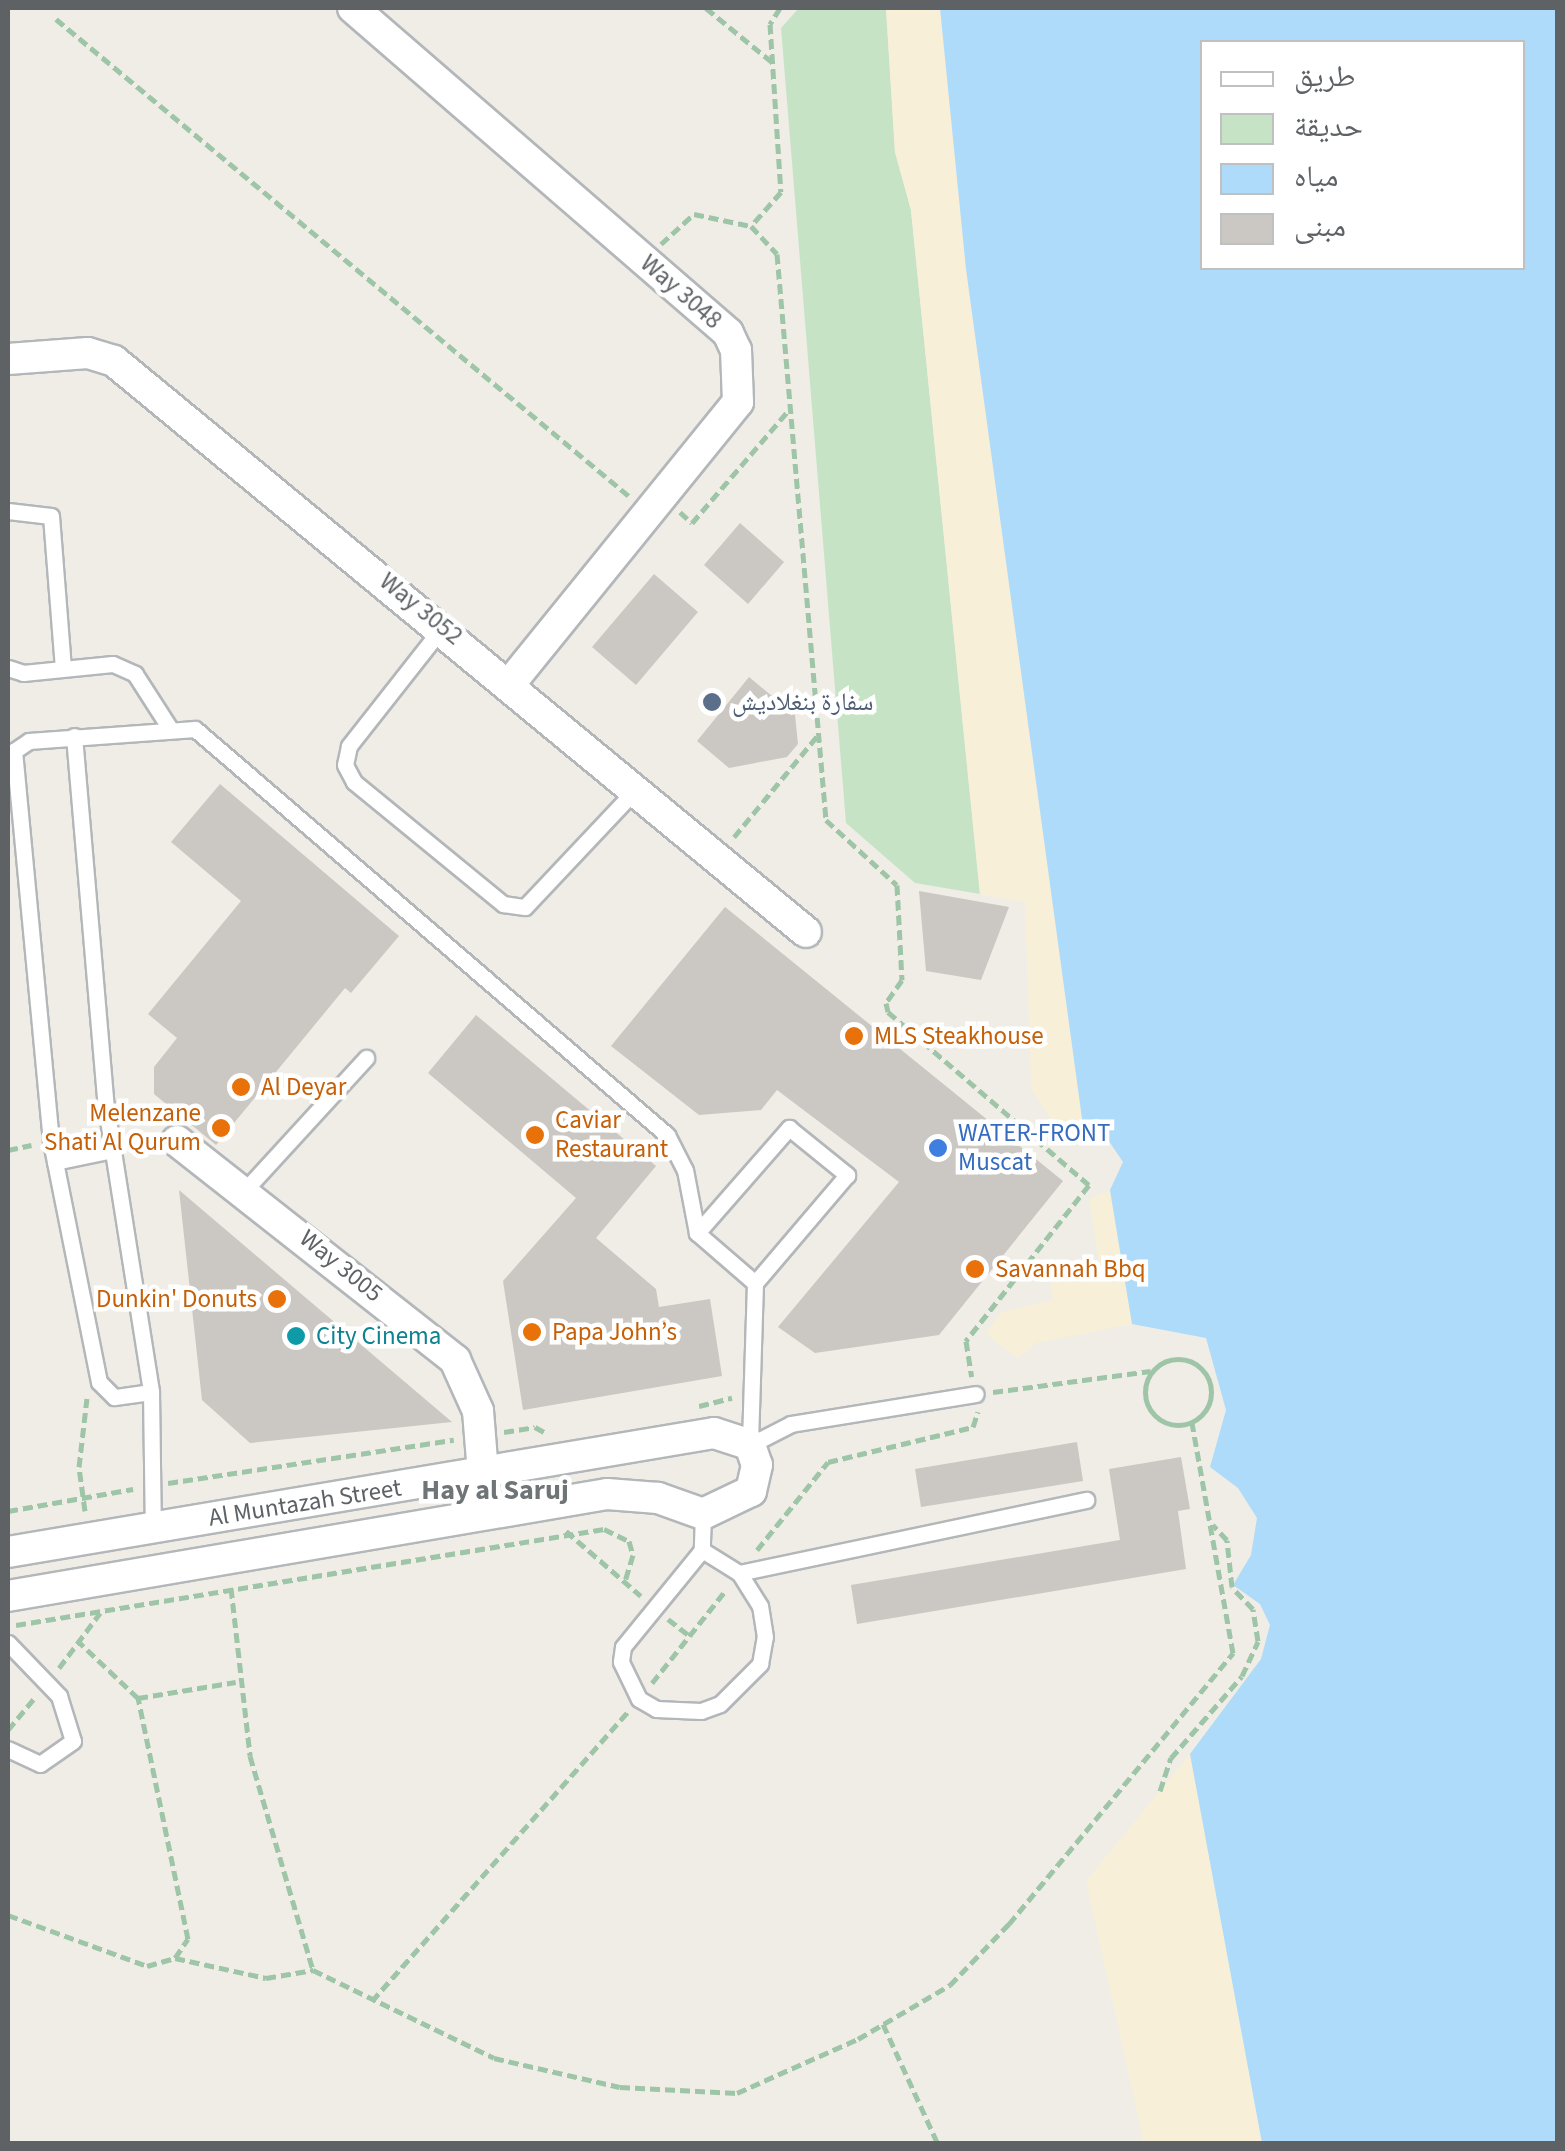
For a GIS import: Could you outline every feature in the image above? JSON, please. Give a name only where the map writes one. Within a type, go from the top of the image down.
[{"type":"street","name":"Way 3048","points":[[353,8],[728,333],[741,388],[738,402],[510,682]]},
{"type":"street","name":"Way 3052","points":[[8,359],[88,353],[114,361],[443,626],[806,932]]},
{"type":"street","name":"Way 3005","points":[[177,1141],[246,1190],[455,1360],[470,1383],[482,1472]]},
{"type":"street","name":"Al Muntazah Street","points":[[8,1552],[714,1433],[750,1445]]},
{"type":"street","points":[[703,1514],[751,1491],[757,1465],[750,1445]]},
{"type":"street","points":[[468,1518],[482,1472]]},
{"type":"street","points":[[356,1494],[363,1536]]},
{"type":"street","name":"Al Muntazah Street","points":[[8,1596],[468,1518],[563,1517],[607,1494],[658,1498],[703,1514]]},
{"type":"lane","points":[[8,510],[52,516],[63,668]]},
{"type":"lane","points":[[443,626],[349,746],[345,766],[354,782],[503,904],[525,907],[636,788]]},
{"type":"lane","points":[[8,668],[113,664],[135,674],[169,727]]},
{"type":"lane","points":[[150,1392],[114,1397],[99,1382],[55,1162],[14,751],[28,741],[169,727],[195,729],[667,1134],[686,1170],[697,1233],[756,1283]]},
{"type":"lane","points":[[74,736],[112,1150],[150,1392],[157,1485],[153,1528]]},
{"type":"lane","points":[[246,1190],[366,1058]]},
{"type":"lane","points":[[697,1233],[789,1128],[847,1175],[756,1283],[750,1445],[791,1424],[976,1394]]},
{"type":"lane","points":[[55,1162],[112,1150]]},
{"type":"lane","points":[[739,1573],[1086,1500]]},
{"type":"lane","points":[[702,1550],[739,1573],[760,1606],[765,1637],[760,1664],[720,1704],[700,1711],[669,1712],[639,1699],[621,1662],[623,1648],[652,1607],[702,1550],[703,1514]]},
{"type":"lane","points":[[8,1643],[59,1696],[73,1741],[40,1764],[8,1749]]},
{"type":"path","points":[[706,8],[772,62]]},
{"type":"path","points":[[751,226],[782,192],[770,24],[780,8]]},
{"type":"path","points":[[56,19],[632,498],[648,482],[692,522],[788,412]]},
{"type":"path","points":[[372,2001],[639,1699],[823,1466],[974,1426],[976,1394],[966,1341],[1088,1185],[886,1008],[902,980],[897,885],[830,829],[788,412],[778,254],[751,226],[694,214],[645,260]]},
{"type":"path","points":[[718,858],[818,735]]},
{"type":"path","points":[[112,1150],[177,1141]]},
{"type":"path","points":[[8,1150],[31,1144]]},
{"type":"path","points":[[976,1394],[1153,1371],[1182,1359],[1208,1377],[1208,1408],[1192,1423],[1170,1424],[1152,1412],[1145,1391],[1153,1371]]},
{"type":"path","points":[[8,1915],[148,1966],[175,1958],[266,1978],[312,1970],[494,2058],[620,2087],[687,2094],[738,2094],[883,2024],[950,1986],[1009,1924],[1233,1653],[1192,1423]]},
{"type":"path","points":[[8,1511],[541,1428],[551,1460]]},
{"type":"path","points":[[563,1517],[625,1582],[690,1636]]},
{"type":"path","points":[[8,1626],[231,1590],[563,1517],[604,1528],[629,1541],[633,1555],[625,1582]]},
{"type":"path","points":[[1160,1791],[1171,1758],[1242,1676],[1258,1640],[1252,1609],[1232,1587],[1226,1540],[1210,1523]]},
{"type":"path","points":[[228,1559],[236,1682],[260,1797],[312,1970]]},
{"type":"path","points":[[78,1642],[138,1698],[188,1939],[175,1958]]},
{"type":"path","points":[[138,1698],[236,1682]]},
{"type":"path","points":[[883,2024],[938,2144]]},
{"type":"green space","points":[[799,8],[886,8],[895,152],[911,210],[980,894],[915,883],[846,823],[781,28]]},
{"type":"sand","points":[[886,8],[940,8],[966,269],[1084,1133],[1064,1139],[1031,1088],[1025,902],[980,894],[911,210],[895,152]]},
{"type":"sand","points":[[1110,1190],[1132,1324],[1036,1343],[1018,1358],[986,1334],[1001,1312],[1053,1300],[1049,1270],[1099,1262],[1089,1199]]},
{"type":"sand","points":[[1190,1754],[1262,2143],[1144,2143],[1086,1881]]},
{"type":"water","points":[[940,8],[1557,8],[1557,2143],[1262,2143],[1190,1754],[1261,1659],[1270,1625],[1260,1604],[1233,1585],[1251,1555],[1257,1518],[1238,1488],[1210,1467],[1226,1410],[1206,1338],[1132,1324],[1110,1190],[1123,1162],[1104,1134],[1084,1133],[966,269]]},
{"type":"building","points":[[740,523],[784,562],[748,604],[704,565]]},
{"type":"building","points":[[654,574],[698,612],[636,685],[592,647]]},
{"type":"building","points":[[749,677],[795,715],[798,744],[787,757],[729,768],[697,741]]},
{"type":"building","points":[[220,784],[399,936],[351,993],[345,988],[216,1145],[154,1094],[154,1067],[177,1038],[148,1014],[241,901],[171,842]]},
{"type":"building","points":[[919,891],[1009,907],[981,980],[926,971]]},
{"type":"building","name":"WATER-FRONT Muscat","points":[[725,907],[1063,1181],[939,1335],[815,1353],[778,1327],[899,1182],[777,1090],[761,1110],[699,1115],[611,1046]]},
{"type":"building","points":[[476,1015],[656,1166],[596,1238],[656,1289],[659,1307],[710,1299],[722,1376],[523,1410],[503,1281],[576,1198],[428,1073]]},
{"type":"building","points":[[179,1190],[452,1422],[250,1443],[202,1400]]},
{"type":"building","points":[[1077,1442],[1083,1481],[921,1507],[915,1469]]},
{"type":"building","points":[[1181,1457],[1190,1509],[1178,1511],[1186,1569],[857,1624],[851,1585],[1120,1540],[1109,1469]]},
{"type":"place","name":"سفارة بنغلاديش","points":[[712,702]]},
{"type":"place","name":"MLS Steakhouse","points":[[854,1036]]},
{"type":"place","name":"Al Deyar","points":[[241,1087]]},
{"type":"place","name":"Melenzane Shati Al Qurum","points":[[221,1128]]},
{"type":"place","name":"Caviar Restaurant","points":[[535,1135]]},
{"type":"place","name":"WATER-FRONT Muscat","points":[[938,1148]]},
{"type":"place","name":"Savannah Bbq","points":[[975,1269]]},
{"type":"place","name":"Dunkin' Donuts","points":[[277,1299]]},
{"type":"place","name":"Papa John’s","points":[[532,1332]]},
{"type":"place","name":"City Cinema","points":[[296,1336]]},
{"type":"district","name":"Hay al Saruj","points":[[495,1490]]}]
